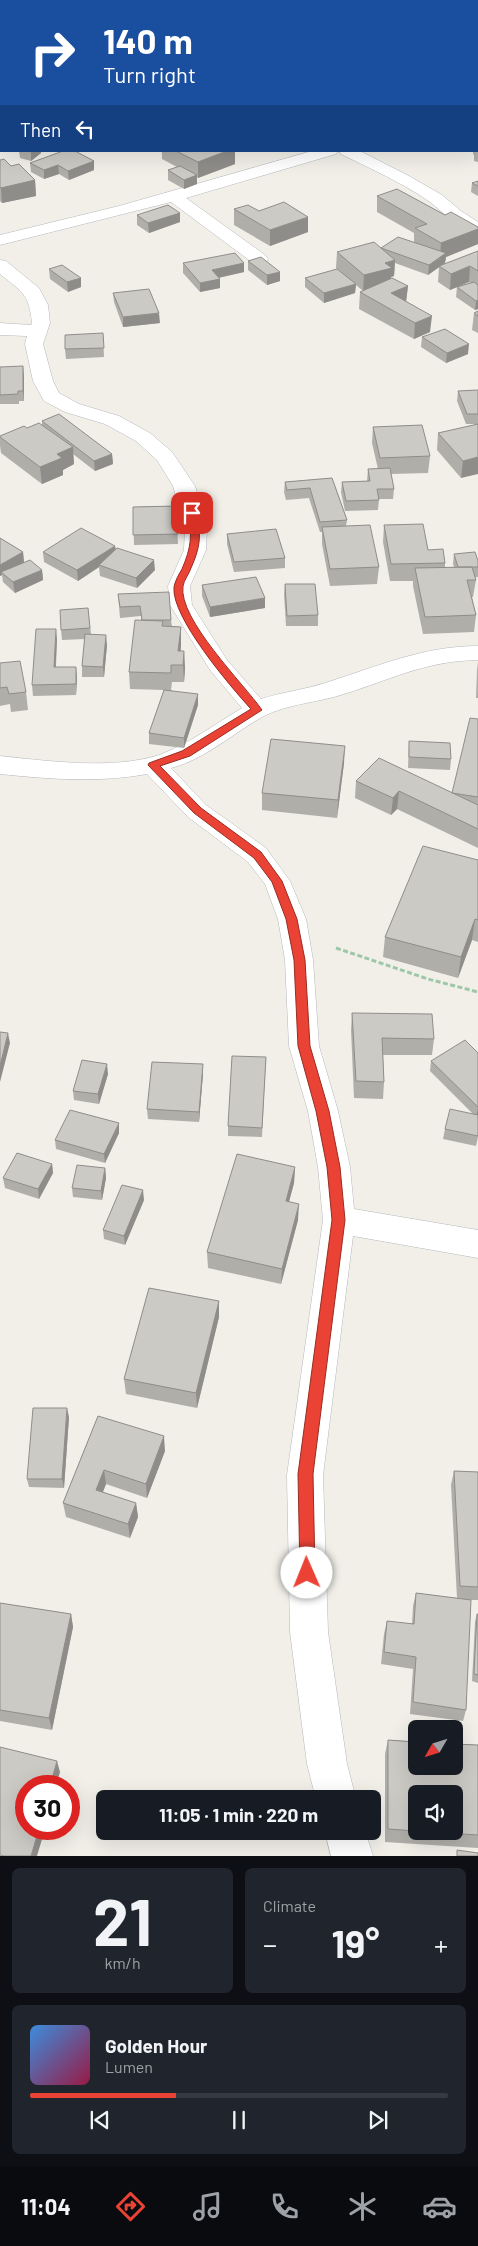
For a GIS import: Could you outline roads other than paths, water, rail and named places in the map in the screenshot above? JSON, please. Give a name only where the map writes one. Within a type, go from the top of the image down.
[{"type":"street","points":[[0,240],[79,223],[327,152]]},
{"type":"street","points":[[349,152],[436,198],[455,215],[478,229]]},
{"type":"street","points":[[174,197],[259,259]]},
{"type":"street","points":[[0,265],[33,292],[39,305],[41,323],[34,344],[43,381],[51,397],[72,408],[112,420],[143,437],[165,456],[184,486],[196,527],[195,550],[179,586],[181,605],[218,665],[257,710]]},
{"type":"street","points":[[0,329],[38,331]]},
{"type":"street","points":[[0,765],[93,770],[153,765],[186,754],[257,710],[336,688],[424,657],[459,652],[478,653]]},
{"type":"street","points":[[153,765],[197,811],[257,855],[277,881],[292,919],[299,960],[304,1046],[323,1111],[334,1167],[339,1220],[305,1474],[309,1632],[327,1764],[334,1790]]},
{"type":"street","points":[[339,1220],[478,1244]]},
{"type":"street","points":[[348,1840],[352,1856]]}]
